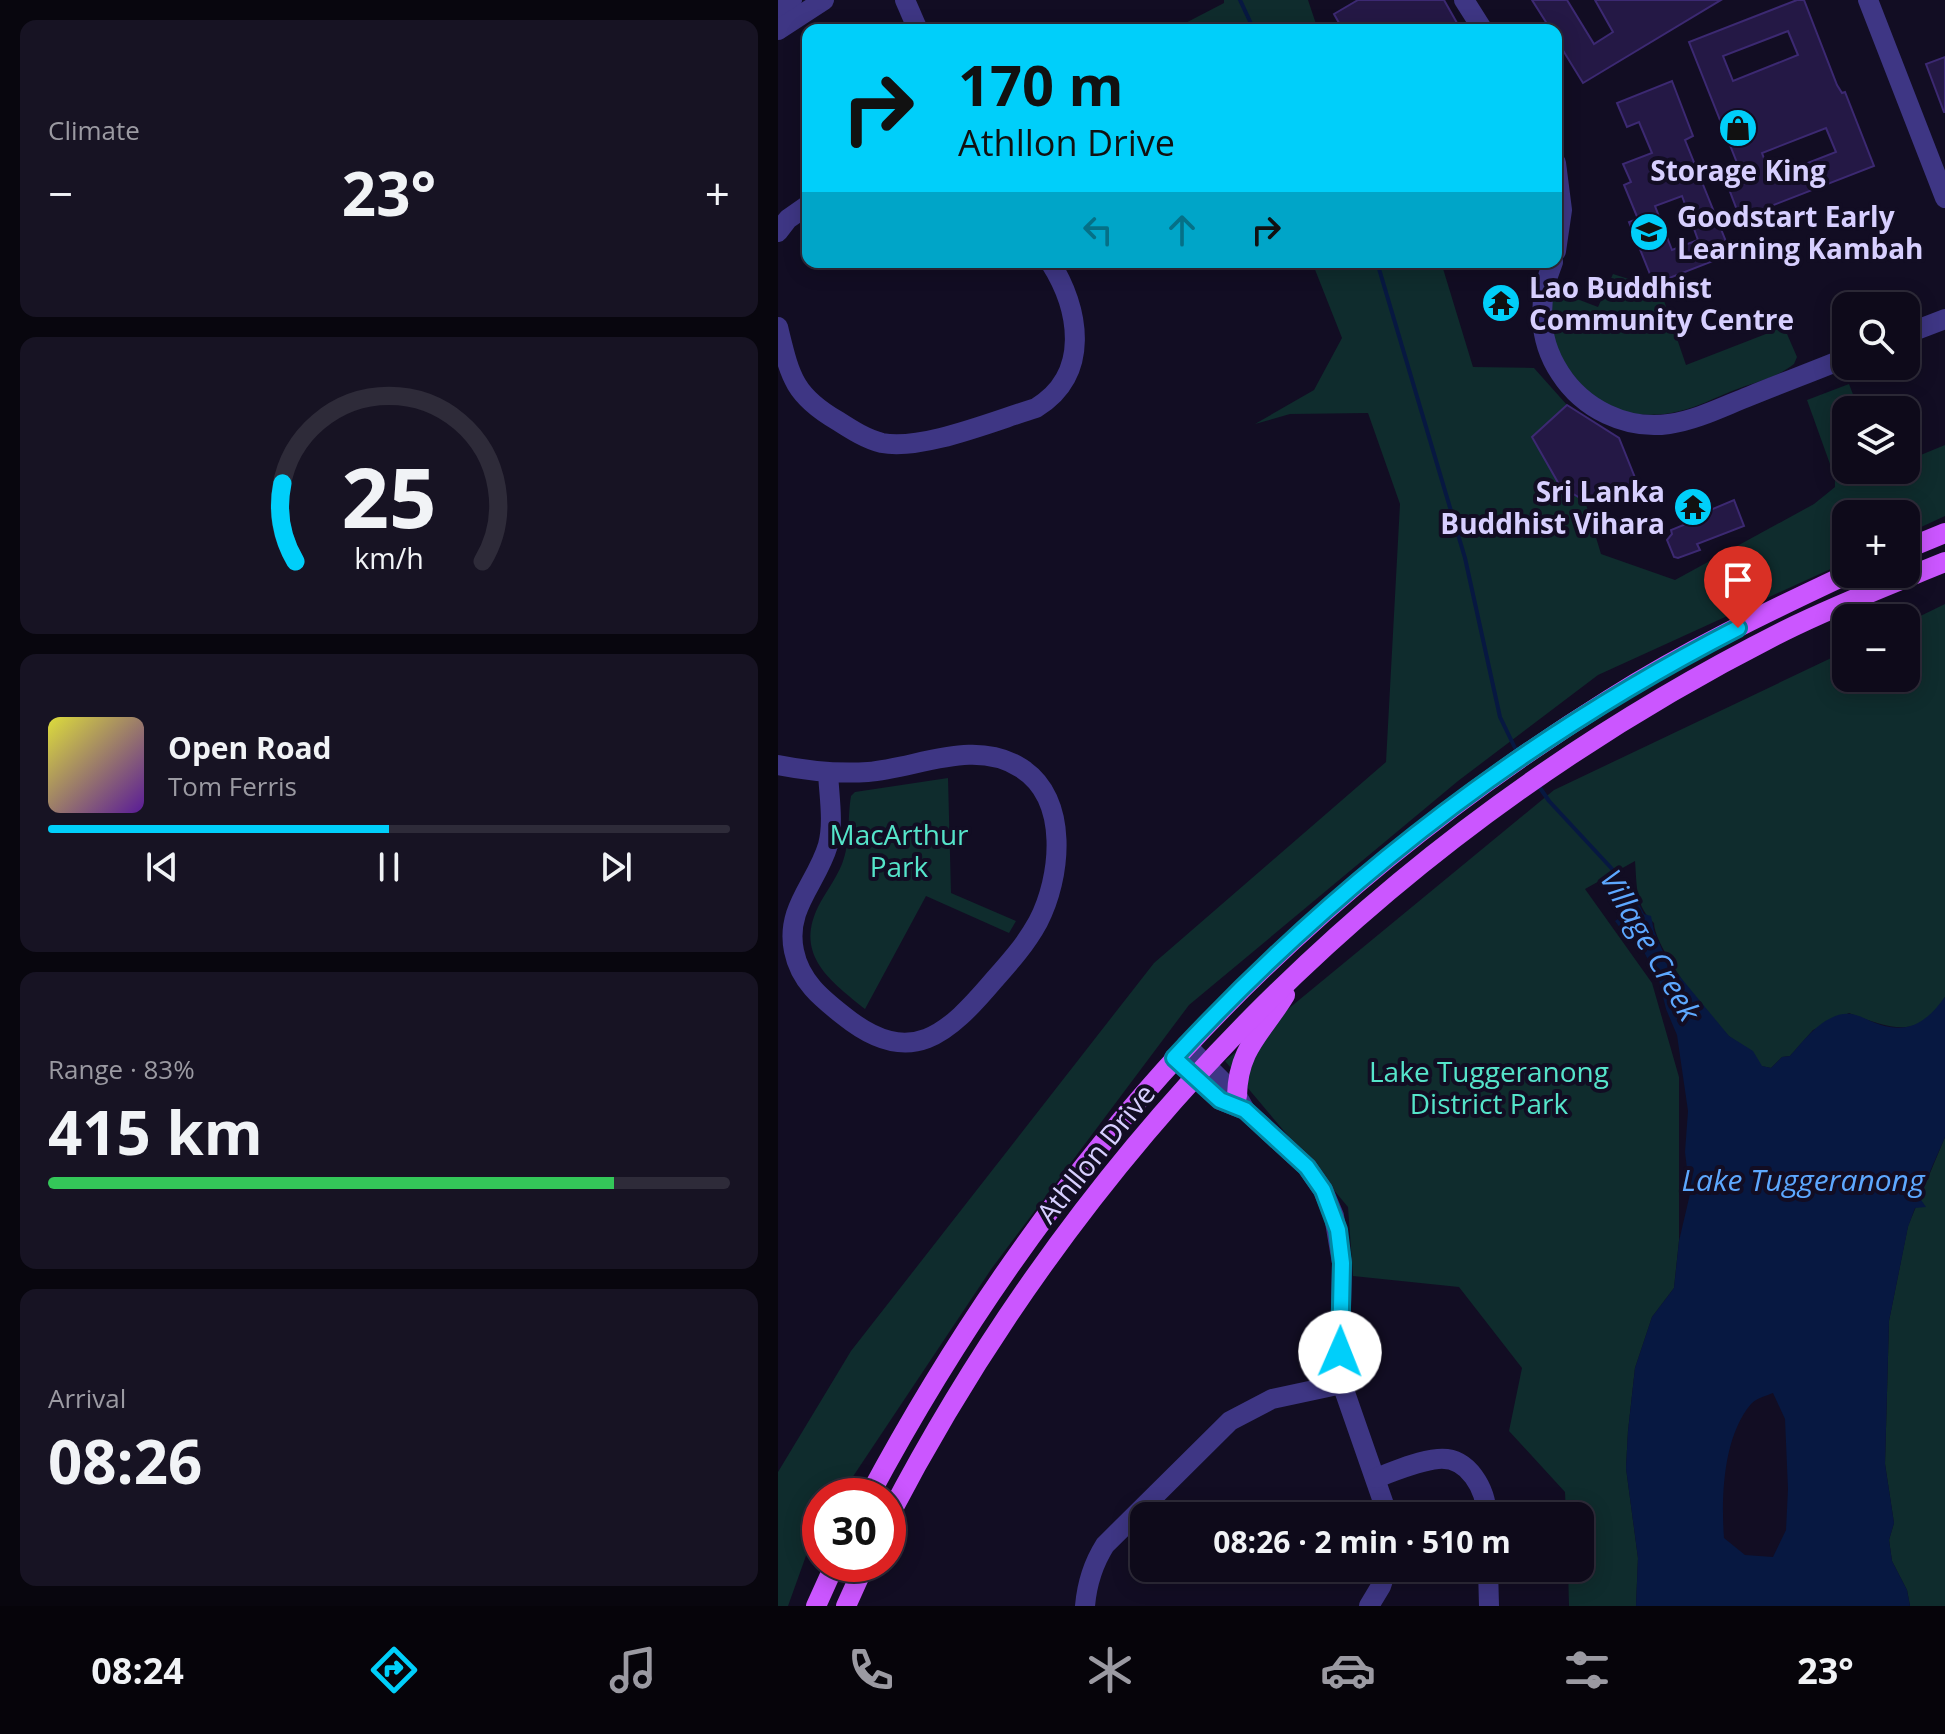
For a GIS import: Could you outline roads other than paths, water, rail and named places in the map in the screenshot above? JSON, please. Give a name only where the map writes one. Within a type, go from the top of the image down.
[{"type":"main road","points":[[1920,543],[1945,533]]},
{"type":"main road","name":"Athllon Drive","points":[[906,1486],[1007,1314],[1092,1197],[1200,1070],[1302,968],[1391,889],[1513,795],[1646,708],[1785,631],[1945,562]]},
{"type":"main road","name":"Athllon Drive","points":[[879,1478],[952,1350],[1017,1252],[1081,1168],[1180,1052],[1246,983],[1394,851],[1534,748],[1613,697],[1695,650],[1832,582]]},
{"type":"main road","points":[[1241,1103],[1237,1075],[1242,1057],[1302,968]]},
{"type":"main road","points":[[816,1606],[827,1582]]},
{"type":"main road","points":[[846,1606],[857,1582]]},
{"type":"street","points":[[778,10],[792,0]]},
{"type":"street","points":[[778,30],[824,0]]},
{"type":"street","points":[[905,0],[915,24]]},
{"type":"street","points":[[1464,0],[1479,24]]},
{"type":"street","points":[[1868,0],[1945,198]]},
{"type":"street","points":[[778,232],[788,219],[802,209]]},
{"type":"street","points":[[778,327],[796,385],[816,408],[880,443],[901,445],[923,442],[1036,408],[1051,399],[1067,379],[1075,349],[1073,322],[1067,296],[1053,268]]},
{"type":"street","points":[[1551,268],[1544,288],[1541,317],[1547,347],[1555,366],[1566,383],[1583,399],[1624,421],[1647,425],[1690,419],[1832,363]]},
{"type":"street","points":[[1920,329],[1945,319]]},
{"type":"street","points":[[778,765],[828,772],[869,772],[985,754],[1006,759],[1025,770],[1045,794],[1054,819],[1056,854],[1049,895],[1039,920],[1026,943],[966,1014],[948,1029],[929,1038],[909,1043],[888,1041],[861,1030],[814,992],[803,976],[796,957],[792,927],[799,902],[829,842],[828,772]]},
{"type":"street","points":[[1180,1052],[1241,1103],[1307,1167],[1323,1190],[1334,1216],[1342,1263],[1342,1384],[1384,1502]]},
{"type":"street","points":[[1085,1606],[1095,1560],[1105,1545],[1230,1421],[1272,1399],[1342,1384]]},
{"type":"street","points":[[1376,1478],[1424,1462],[1446,1459],[1460,1464],[1477,1481],[1485,1502]]},
{"type":"street","points":[[1369,1606],[1382,1582]]},
{"type":"street","points":[[1488,1582],[1489,1606]]},
{"type":"water","name":"Lake Tuggeranong","points":[[1639,904],[1644,914],[1651,916],[1667,961],[1729,1036],[1753,1051],[1762,1066],[1771,1068],[1782,1057],[1790,1056],[1816,1028],[1833,1017],[1851,1014],[1881,1025],[1901,1028],[1918,1023],[1945,997],[1945,1137],[1919,1197],[1926,1207],[1915,1208],[1908,1227],[1889,1321],[1885,1464],[1894,1523],[1889,1540],[1892,1561],[1907,1590],[1910,1606],[1636,1606],[1638,1558],[1626,1468],[1628,1431],[1635,1368],[1652,1317],[1674,1288],[1679,1241],[1690,1194],[1685,1152],[1688,1111],[1677,1035],[1659,980],[1644,952],[1615,921]],"holes":[[[1773,1393],[1785,1419],[1786,1530],[1773,1557],[1745,1555],[1724,1538],[1724,1486],[1729,1450],[1742,1418],[1756,1400]]]},
{"type":"waterway","name":"Village Creek","points":[[1240,0],[1251,24]]},
{"type":"waterway","name":"Village Creek","points":[[1379,268],[1465,558],[1500,717],[1518,754]]},
{"type":"waterway","name":"Village Creek","points":[[1538,785],[1614,871],[1634,910]]},
{"type":"place","name":"Storage King","points":[[1738,128]]},
{"type":"place","name":"Goodstart Early Learning Kambah","points":[[1649,232]]},
{"type":"place","name":"Lao Buddhist Community Centre","points":[[1501,303]]},
{"type":"place","name":"Sri Lanka Buddhist Vihara","points":[[1693,507]]},
{"type":"park label","name":"MacArthur Park","points":[[899,850]]},
{"type":"park label","name":"Lake Tuggeranong District Park","points":[[1489,1087]]}]
